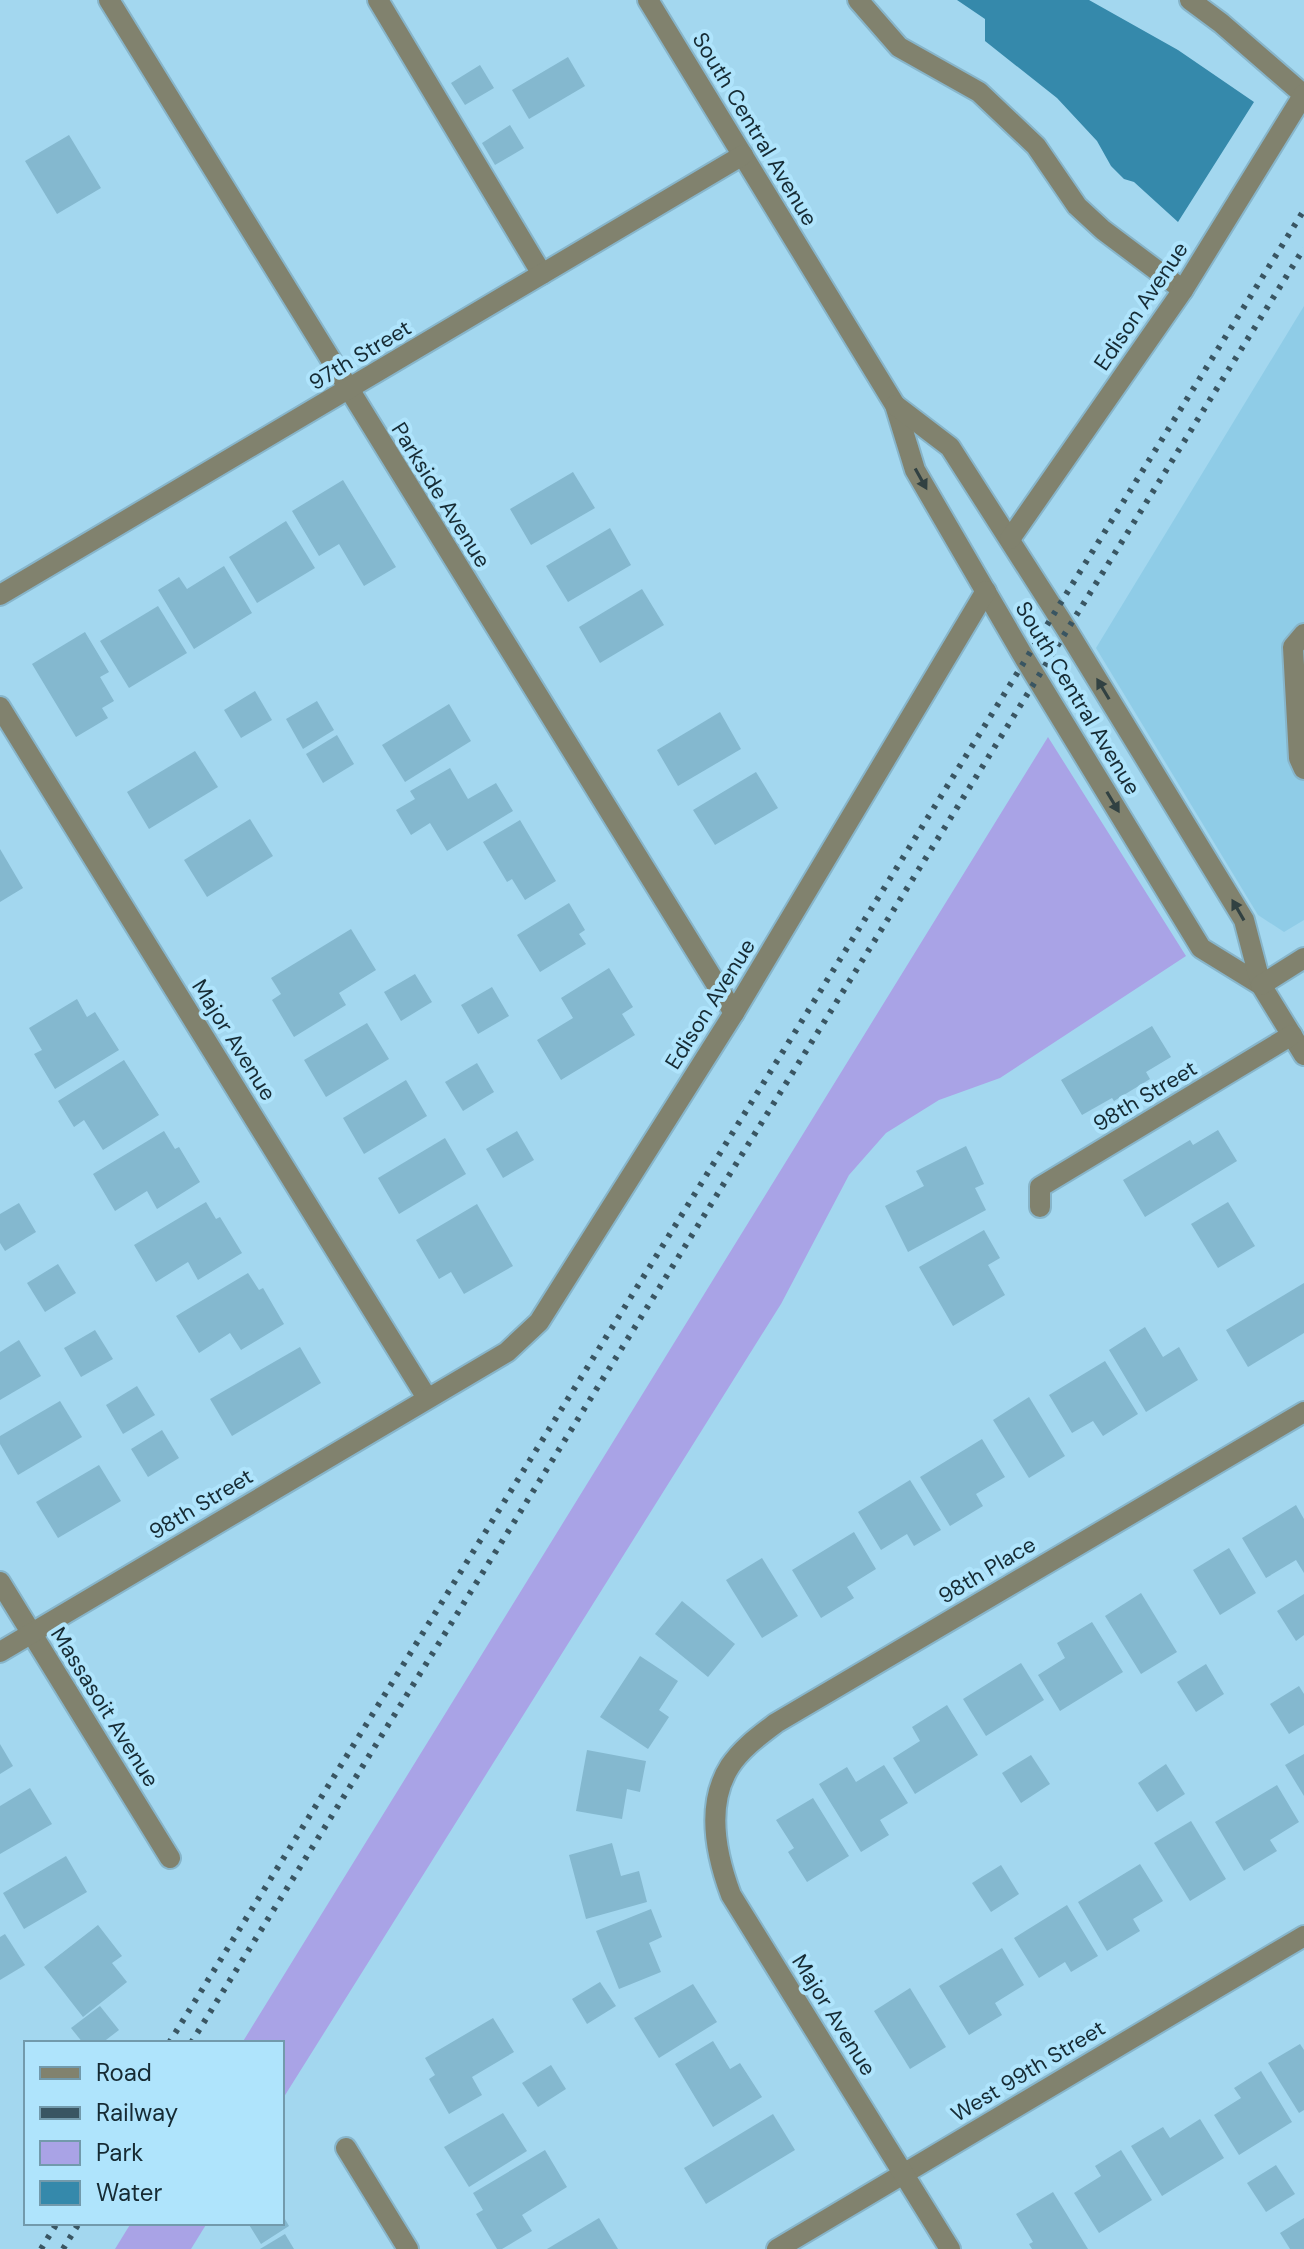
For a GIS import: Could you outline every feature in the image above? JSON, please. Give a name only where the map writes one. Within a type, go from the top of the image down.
[{"type":"street","name":"Parkside Avenue","points":[[109,0],[734,1013]]},
{"type":"street","points":[[378,0],[542,274]]},
{"type":"street","name":"South Central Avenue","points":[[648,0],[895,405],[915,470],[1201,948],[1261,985]]},
{"type":"street","points":[[858,0],[899,47],[979,92],[1036,146],[1077,206],[1103,230],[1183,290]]},
{"type":"street","points":[[1190,0],[1304,95]]},
{"type":"street","name":"Edison Avenue","points":[[1010,539],[1183,290],[1304,95]]},
{"type":"street","name":"97th Street","points":[[0,595],[743,155]]},
{"type":"street","name":"South Central Avenue","points":[[895,405],[950,447],[1010,539],[1244,920],[1261,985],[1304,1055]]},
{"type":"street","name":"Edison Avenue","points":[[427,1398],[507,1352],[539,1322],[734,1013],[986,591]]},
{"type":"street","points":[[1304,634],[1293,647],[1299,758],[1304,769]]},
{"type":"street","name":"Major Avenue","points":[[0,707],[427,1398]]},
{"type":"street","points":[[1261,985],[1304,958]]},
{"type":"street","name":"98th Street","points":[[1040,1207],[1040,1187],[1292,1035]]},
{"type":"street","name":"98th Street","points":[[0,1652],[427,1398]]},
{"type":"street","name":"98th Place","points":[[718,1794],[729,1767],[748,1744],[776,1723],[1304,1412]]},
{"type":"street","name":"Massasoit Avenue","points":[[0,1582],[170,1858]]},
{"type":"street","name":"Major Avenue","points":[[718,1794],[715,1834],[720,1865],[731,1895],[950,2249]]},
{"type":"street","name":"West 99th Street","points":[[777,2249],[1304,1936]]},
{"type":"street","points":[[346,2148],[408,2249]]},
{"type":"shaded area","points":[[1304,306],[1304,920],[1284,932],[1258,915],[1096,648]]},
{"type":"green space","points":[[1048,737],[1186,956],[1000,1078],[939,1100],[886,1133],[849,1175],[781,1304],[284,2097],[284,2041],[243,2041]]},
{"type":"green space","points":[[130,2225],[206,2225],[191,2249],[115,2249]]},
{"type":"water","points":[[957,0],[1089,0],[1178,50],[1254,102],[1178,222],[1134,182],[1124,179],[1111,166],[1097,141],[1057,98],[985,41],[985,19]]},
{"type":"building","points":[[568,57],[585,86],[529,119],[512,90]]},
{"type":"building","points":[[480,65],[494,88],[465,105],[451,83]]},
{"type":"building","points":[[510,125],[524,148],[495,165],[482,143]]},
{"type":"building","points":[[69,135],[101,188],[57,214],[25,161]]},
{"type":"building","points":[[573,472],[595,508],[531,545],[510,509]]},
{"type":"building","points":[[343,480],[396,567],[364,586],[339,544],[319,556],[292,511]]},
{"type":"building","points":[[286,521],[315,568],[257,603],[229,557]]},
{"type":"building","points":[[610,528],[631,565],[568,602],[546,566]]},
{"type":"building","points":[[224,566],[252,613],[194,649],[158,590],[179,577],[187,589]]},
{"type":"building","points":[[642,589],[664,625],[600,663],[579,627]]},
{"type":"building","points":[[158,606],[187,653],[129,688],[100,641]]},
{"type":"building","points":[[85,632],[109,672],[100,677],[114,701],[102,708],[108,718],[76,737],[32,664]]},
{"type":"building","points":[[255,691],[272,720],[241,738],[224,710]]},
{"type":"building","points":[[317,701],[334,730],[303,749],[286,719]]},
{"type":"building","points":[[449,704],[471,741],[405,782],[382,745]]},
{"type":"building","points":[[720,712],[741,749],[678,786],[657,750]]},
{"type":"building","points":[[337,735],[354,764],[323,783],[306,754]]},
{"type":"building","points":[[195,751],[218,787],[149,829],[127,792]]},
{"type":"building","points":[[450,768],[468,799],[496,783],[513,811],[447,851],[430,823],[411,835],[396,810],[415,799],[410,791]]},
{"type":"building","points":[[756,772],[778,808],[715,845],[693,810]]},
{"type":"building","points":[[250,819],[273,856],[207,897],[184,860]]},
{"type":"building","points":[[520,820],[556,881],[525,900],[512,879],[507,882],[483,842]]},
{"type":"building","points":[[0,849],[23,888],[0,902]]},
{"type":"building","points":[[569,903],[585,930],[579,934],[586,944],[540,972],[517,935]]},
{"type":"building","points":[[351,929],[376,970],[339,993],[346,1005],[294,1037],[272,1000],[281,994],[271,978]]},
{"type":"building","points":[[609,968],[633,1007],[622,1014],[635,1035],[561,1080],[537,1040],[573,1018],[561,998]]},
{"type":"building","points":[[415,974],[432,1002],[401,1021],[384,992]]},
{"type":"building","points":[[492,987],[509,1016],[478,1034],[461,1005]]},
{"type":"building","points":[[77,999],[87,1017],[95,1012],[119,1050],[55,1089],[34,1054],[42,1050],[29,1028]]},
{"type":"building","points":[[367,1023],[389,1059],[326,1097],[304,1060]]},
{"type":"building","points":[[1152,1026],[1171,1057],[1146,1072],[1150,1079],[1114,1101],[1112,1098],[1082,1115],[1061,1080]]},
{"type":"building","points":[[124,1060],[159,1115],[103,1150],[84,1120],[74,1127],[58,1101]]},
{"type":"building","points":[[477,1063],[494,1092],[463,1111],[445,1082]]},
{"type":"building","points":[[406,1080],[427,1116],[364,1154],[343,1118]]},
{"type":"building","points":[[1218,1130],[1237,1161],[1145,1217],[1123,1180],[1190,1140],[1193,1145]]},
{"type":"building","points":[[164,1131],[175,1149],[179,1147],[200,1182],[157,1209],[147,1191],[115,1211],[93,1174]]},
{"type":"building","points":[[517,1131],[534,1160],[503,1178],[486,1149]]},
{"type":"building","points":[[445,1138],[466,1174],[399,1214],[378,1178]]},
{"type":"building","points":[[966,1146],[984,1184],[975,1188],[986,1210],[908,1252],[885,1206],[924,1186],[916,1171]]},
{"type":"building","points":[[206,1202],[216,1219],[220,1217],[242,1253],[198,1280],[188,1262],[156,1282],[134,1245]]},
{"type":"building","points":[[1228,1202],[1255,1246],[1218,1268],[1191,1224]]},
{"type":"building","points":[[19,1203],[36,1232],[5,1251],[0,1243],[0,1214]]},
{"type":"building","points":[[477,1204],[513,1266],[464,1294],[451,1272],[439,1279],[416,1240]]},
{"type":"building","points":[[984,1230],[1000,1258],[988,1265],[1005,1295],[953,1326],[919,1267]]},
{"type":"building","points":[[58,1264],[76,1293],[45,1312],[27,1283]]},
{"type":"building","points":[[248,1273],[259,1290],[263,1288],[284,1324],[241,1350],[230,1333],[199,1353],[176,1316]]},
{"type":"building","points":[[1304,1283],[1304,1333],[1248,1367],[1226,1330]]},
{"type":"building","points":[[1145,1327],[1163,1357],[1179,1347],[1198,1380],[1146,1412],[1109,1350]]},
{"type":"building","points":[[95,1330],[113,1359],[81,1377],[64,1348]]},
{"type":"building","points":[[19,1340],[41,1376],[0,1400],[0,1352]]},
{"type":"building","points":[[300,1347],[321,1383],[232,1436],[210,1399]]},
{"type":"building","points":[[1105,1361],[1138,1414],[1103,1436],[1093,1421],[1072,1433],[1049,1395]]},
{"type":"building","points":[[137,1386],[155,1415],[123,1434],[106,1405]]},
{"type":"building","points":[[1029,1397],[1065,1456],[1029,1478],[993,1420]]},
{"type":"building","points":[[60,1401],[82,1437],[18,1475],[0,1444],[0,1436]]},
{"type":"building","points":[[162,1430],[179,1458],[148,1477],[131,1449]]},
{"type":"building","points":[[982,1439],[1005,1477],[976,1494],[983,1506],[950,1526],[920,1477]]},
{"type":"building","points":[[99,1465],[121,1501],[58,1538],[36,1502]]},
{"type":"building","points":[[910,1480],[941,1530],[914,1546],[907,1534],[881,1550],[858,1512]]},
{"type":"building","points":[[1296,1505],[1304,1519],[1304,1573],[1296,1560],[1266,1578],[1242,1538]]},
{"type":"building","points":[[854,1532],[876,1569],[847,1587],[854,1598],[821,1618],[792,1570]]},
{"type":"building","points":[[1229,1548],[1256,1593],[1220,1615],[1193,1570]]},
{"type":"building","points":[[762,1558],[798,1616],[762,1638],[726,1580]]},
{"type":"building","points":[[1141,1593],[1177,1652],[1141,1674],[1105,1616]]},
{"type":"building","points":[[1304,1594],[1304,1635],[1296,1641],[1277,1611]]},
{"type":"building","points":[[682,1601],[735,1644],[708,1677],[655,1634]]},
{"type":"building","points":[[1092,1622],[1123,1672],[1060,1711],[1038,1675],[1065,1658],[1057,1643]]},
{"type":"building","points":[[640,1656],[678,1681],[659,1710],[669,1717],[648,1749],[600,1717]]},
{"type":"building","points":[[1021,1663],[1044,1700],[986,1736],[963,1699]]},
{"type":"building","points":[[1206,1664],[1224,1694],[1196,1712],[1177,1682]]},
{"type":"building","points":[[1299,1686],[1304,1694],[1304,1725],[1289,1734],[1270,1704]]},
{"type":"building","points":[[947,1705],[978,1755],[915,1794],[893,1758],[920,1741],[912,1727]]},
{"type":"building","points":[[0,1744],[13,1766],[0,1774]]},
{"type":"building","points":[[587,1750],[646,1761],[640,1792],[627,1789],[622,1819],[576,1811]]},
{"type":"building","points":[[1304,1754],[1304,1796],[1285,1765]]},
{"type":"building","points":[[1031,1755],[1050,1784],[1021,1803],[1002,1773]]},
{"type":"building","points":[[1166,1764],[1185,1794],[1157,1812],[1138,1783]]},
{"type":"building","points":[[884,1765],[908,1803],[880,1820],[889,1835],[861,1852],[819,1784],[847,1767],[856,1782]]},
{"type":"building","points":[[1277,1785],[1299,1822],[1270,1840],[1277,1851],[1244,1871],[1215,1822]]},
{"type":"building","points":[[30,1788],[52,1824],[0,1854],[0,1806]]},
{"type":"building","points":[[813,1798],[849,1856],[807,1882],[788,1852],[794,1848],[776,1820]]},
{"type":"building","points":[[1191,1821],[1226,1879],[1190,1901],[1154,1843]]},
{"type":"building","points":[[612,1843],[621,1876],[639,1871],[647,1902],[586,1919],[569,1855]]},
{"type":"building","points":[[66,1856],[87,1892],[24,1929],[3,1893]]},
{"type":"building","points":[[1140,1864],[1163,1901],[1133,1919],[1140,1931],[1107,1951],[1078,1902]]},
{"type":"building","points":[[1001,1865],[1019,1894],[991,1912],[972,1883]]},
{"type":"building","points":[[1067,1905],[1098,1956],[1071,1972],[1065,1962],[1039,1978],[1014,1938]]},
{"type":"building","points":[[651,1909],[662,1937],[649,1943],[661,1972],[619,1989],[596,1931]]},
{"type":"building","points":[[98,1925],[122,1956],[112,1963],[127,1982],[83,2017],[44,1967]]},
{"type":"building","points":[[5,1934],[25,1965],[0,1980],[0,1937]]},
{"type":"building","points":[[1002,1948],[1024,1985],[995,2003],[1002,2015],[969,2035],[939,1986]]},
{"type":"building","points":[[600,1982],[616,2006],[587,2024],[572,1999]]},
{"type":"building","points":[[693,1984],[717,2022],[659,2058],[634,2018]]},
{"type":"building","points":[[910,1988],[946,2047],[910,2069],[874,2011]]},
{"type":"building","points":[[100,2006],[119,2030],[105,2041],[81,2041],[71,2028]]},
{"type":"building","points":[[493,2018],[514,2052],[472,2077],[482,2095],[449,2114],[429,2079],[435,2075],[425,2058]]},
{"type":"building","points":[[713,2041],[730,2069],[740,2063],[762,2097],[713,2127],[675,2064]]},
{"type":"building","points":[[1300,2044],[1304,2050],[1304,2110],[1299,2113],[1268,2063]]},
{"type":"building","points":[[551,2065],[566,2089],[538,2107],[522,2083]]},
{"type":"building","points":[[1261,2071],[1292,2122],[1239,2155],[1214,2115],[1241,2098],[1234,2088]]},
{"type":"building","points":[[503,2113],[527,2151],[469,2187],[444,2147]]},
{"type":"building","points":[[773,2114],[795,2150],[706,2204],[684,2168]]},
{"type":"building","points":[[1200,2119],[1224,2158],[1162,2196],[1131,2146],[1163,2127],[1170,2138]]},
{"type":"building","points":[[545,2150],[567,2187],[522,2215],[532,2231],[497,2249],[476,2214],[483,2210],[473,2193]]},
{"type":"building","points":[[1121,2150],[1152,2200],[1099,2233],[1074,2193],[1101,2176],[1095,2166]]},
{"type":"building","points":[[1276,2165],[1295,2194],[1266,2212],[1247,2183]]},
{"type":"building","points":[[1053,2192],[1088,2249],[1032,2249],[1029,2244],[1033,2242],[1016,2214]]},
{"type":"building","points":[[284,2217],[289,2226],[261,2244],[249,2225],[284,2225]]},
{"type":"building","points":[[599,2218],[618,2249],[547,2249]]},
{"type":"building","points":[[1304,2218],[1304,2249],[1290,2249],[1280,2233]]},
{"type":"building","points":[[285,2234],[294,2249],[260,2249]]},
{"type":"railway","points":[[170,2041],[1304,210]]},
{"type":"railway","points":[[192,2041],[1304,248]]},
{"type":"railway","points":[[41,2249],[56,2225]]},
{"type":"railway","points":[[63,2249],[78,2225]]}]
